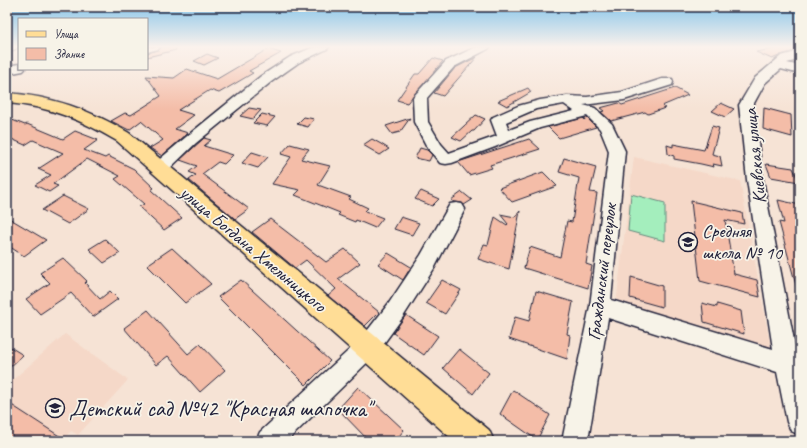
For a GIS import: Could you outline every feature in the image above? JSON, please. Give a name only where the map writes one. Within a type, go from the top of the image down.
[{"type":"main road","name":"улица Богдана Хмельницкого","points":[[7,98],[58,107],[99,122],[123,137],[478,441]]},
{"type":"street","points":[[7,70],[18,68]]},
{"type":"street","points":[[160,168],[191,140],[266,79],[282,68]]},
{"type":"street","points":[[446,68],[420,97],[421,122],[435,147],[446,158],[505,138],[535,125],[590,111]]},
{"type":"street","name":"Киевская улица","points":[[775,68],[760,81],[746,105],[755,180],[793,366],[800,422]]},
{"type":"street","points":[[505,138],[498,120],[521,109],[547,102],[567,100],[587,101],[624,96],[667,82]]},
{"type":"street","name":"Гражданский переулок","points":[[567,100],[580,109],[590,111],[607,127],[617,151],[600,306],[575,441]]},
{"type":"street","points":[[270,441],[368,347],[396,310],[428,261],[456,209]]},
{"type":"street","points":[[600,306],[793,366]]},
{"type":"shaded area","name":"Средняя школа № 10","points":[[634,157],[740,181],[771,349],[616,304]]},
{"type":"shaded area","name":"Детский сад №42 \"Красная шапочка\"","points":[[65,334],[128,380],[78,435],[71,431],[62,441],[7,441],[7,385]]},
{"type":"green space","points":[[631,194],[665,203],[665,241],[628,231]]},
{"type":"building","points":[[236,68],[254,68],[249,71],[253,73],[219,93],[210,90],[178,110],[194,115],[175,129],[188,133],[162,156],[150,148],[163,140],[141,121],[129,130],[111,121],[125,113],[131,115],[161,96],[146,76],[174,78],[187,69],[217,79]]},
{"type":"building","points":[[424,68],[437,68],[407,103],[397,100],[415,74],[419,74]]},
{"type":"building","points":[[455,68],[467,68],[443,96],[434,93]]},
{"type":"building","points":[[528,88],[531,92],[507,106],[498,101]]},
{"type":"building","points":[[675,88],[688,95],[662,106],[665,108],[648,114],[645,112],[611,121],[601,112],[604,111],[600,108],[619,103],[622,105]]},
{"type":"building","points":[[721,103],[734,109],[725,117],[712,111]]},
{"type":"building","points":[[249,108],[261,110],[253,119],[240,116]]},
{"type":"building","points":[[764,108],[791,115],[792,137],[763,129]]},
{"type":"building","points":[[262,114],[275,117],[267,126],[253,123]]},
{"type":"building","points":[[476,115],[485,119],[474,131],[472,131],[461,141],[452,137]]},
{"type":"building","points":[[304,117],[314,119],[308,127],[297,124]]},
{"type":"building","points":[[7,118],[25,125],[27,124],[63,139],[75,131],[98,140],[84,150],[105,158],[108,156],[134,169],[154,188],[151,190],[182,218],[164,230],[139,207],[144,204],[115,179],[120,176],[87,159],[53,184],[58,186],[49,192],[35,185],[51,175],[38,169],[63,153],[33,140],[25,145],[7,137]]},
{"type":"building","points":[[410,118],[400,132],[392,134],[386,126]]},
{"type":"building","points":[[583,118],[585,120],[584,118],[587,118],[596,127],[559,138],[548,127]]},
{"type":"building","points":[[712,126],[719,128],[712,154],[720,156],[722,166],[713,164],[714,167],[674,159],[674,156],[668,154],[667,145],[673,147],[673,144],[704,150]]},
{"type":"building","points":[[204,138],[211,140],[204,146],[233,155],[224,164],[218,162],[202,174],[249,209],[235,219],[189,180],[196,175],[189,172],[197,166],[180,160]]},
{"type":"building","points":[[372,139],[389,149],[380,155],[363,145]]},
{"type":"building","points":[[529,139],[540,149],[490,165],[492,168],[469,175],[458,162]]},
{"type":"building","points":[[290,144],[309,149],[301,159],[330,166],[318,185],[351,197],[349,199],[368,208],[365,211],[383,218],[375,228],[356,220],[355,222],[338,215],[340,213],[295,195],[300,190],[272,184],[291,157],[281,154]]},
{"type":"building","points":[[420,148],[427,150],[432,155],[429,161],[415,158]]},
{"type":"building","points":[[252,152],[268,157],[258,168],[242,163]]},
{"type":"building","points":[[564,158],[596,167],[590,192],[597,193],[586,264],[592,266],[588,288],[524,268],[530,247],[560,257],[567,221],[572,222],[579,178],[559,172]]},
{"type":"building","points":[[766,164],[793,168],[799,182],[771,177]]},
{"type":"building","points":[[543,172],[557,186],[512,202],[499,188]]},
{"type":"building","points":[[421,191],[439,199],[432,206],[415,199]]},
{"type":"building","points":[[462,192],[472,200],[464,205],[451,200]]},
{"type":"building","points":[[63,196],[89,209],[68,224],[42,210]]},
{"type":"building","points":[[778,200],[800,205],[800,288],[797,289],[779,222],[784,223]]},
{"type":"building","points":[[691,201],[742,213],[744,224],[725,220],[734,274],[757,280],[760,297],[700,281]]},
{"type":"building","points":[[520,211],[509,269],[478,259],[484,244],[488,245],[495,217],[507,225],[508,224],[500,214],[515,217]]},
{"type":"building","points":[[7,217],[46,240],[24,256],[7,245]]},
{"type":"building","points":[[401,217],[419,223],[412,235],[394,229]]},
{"type":"building","points":[[270,219],[326,262],[345,249],[360,263],[338,279],[379,312],[365,326],[328,296],[336,289],[306,260],[295,268],[252,232]]},
{"type":"building","points":[[105,239],[120,253],[104,263],[89,249]]},
{"type":"building","points":[[172,248],[211,284],[185,303],[147,265]]},
{"type":"building","points":[[388,253],[411,267],[403,280],[378,264]]},
{"type":"building","points":[[63,258],[87,281],[85,283],[100,299],[110,291],[118,299],[93,317],[71,293],[40,314],[26,299],[50,283],[40,273]]},
{"type":"building","points":[[631,277],[662,286],[662,307],[630,298]]},
{"type":"building","points":[[241,280],[330,361],[306,385],[218,297]]},
{"type":"building","points":[[442,280],[461,290],[445,314],[426,303]]},
{"type":"building","points":[[536,291],[573,302],[567,334],[570,335],[567,359],[509,339],[515,317],[529,321]]},
{"type":"building","points":[[702,303],[717,307],[717,304],[741,311],[744,334],[704,322]]},
{"type":"building","points":[[148,310],[188,354],[200,344],[225,370],[200,392],[168,356],[156,365],[124,328]]},
{"type":"building","points":[[406,315],[438,336],[424,355],[393,333]]},
{"type":"building","points":[[7,345],[23,355],[7,370]]},
{"type":"building","points":[[459,349],[489,373],[473,394],[443,368]]},
{"type":"building","points":[[358,387],[404,430],[395,441],[369,441],[338,409]]},
{"type":"building","points":[[513,390],[550,415],[537,440],[500,414]]},
{"type":"building","points":[[7,402],[67,441],[7,441]]},
{"type":"place","name":"Средняя школа № 10","points":[[688,242]]},
{"type":"place","name":"Детский сад №42 \"Красная шапочка\"","points":[[55,408]]}]
